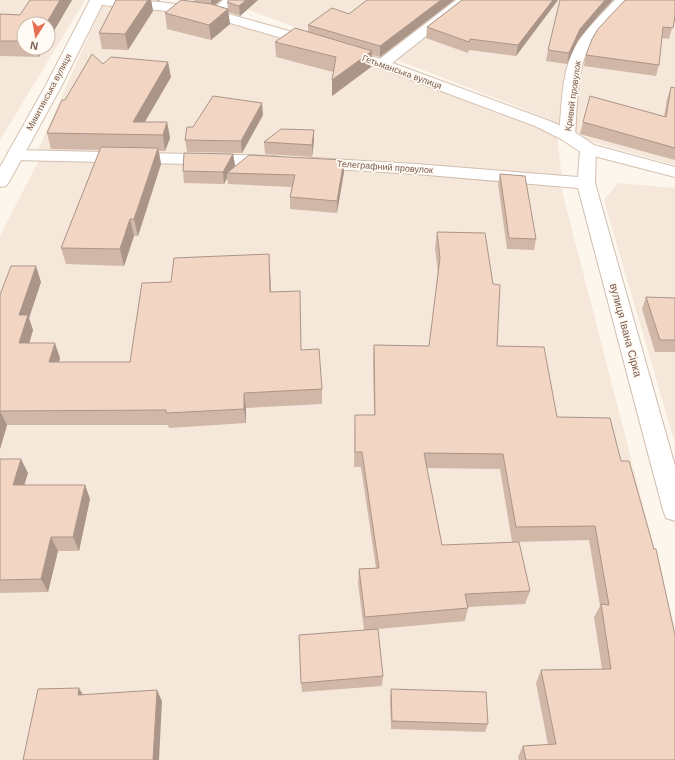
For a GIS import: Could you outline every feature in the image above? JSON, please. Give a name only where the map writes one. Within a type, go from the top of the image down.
[{"type":"street","name":"Гетьманська вулиця","points":[[104,0],[214,14],[382,64],[568,135],[588,149],[675,172]]},
{"type":"street","name":"Микитинська вулиця","points":[[0,182],[104,0]]},
{"type":"street","points":[[214,14],[231,0]]},
{"type":"street","points":[[382,64],[465,0]]},
{"type":"street","name":"Кривий провулок","points":[[568,135],[574,73],[578,54],[591,33],[622,0]]},
{"type":"street","name":"вулиця Івана Сірка","points":[[588,149],[586,183],[675,510]]},
{"type":"street","name":"Телеграфний провулок","points":[[15,155],[228,159],[295,162],[416,169],[586,183]]},
{"type":"shaded area","points":[[0,0],[85,0],[56,48],[56,16],[16,16],[16,56],[51,56],[0,140]]},
{"type":"shaded area","points":[[182,0],[675,0],[675,165],[582,139],[549,119],[392,58],[343,45],[244,8],[219,2]]},
{"type":"shaded area","points":[[102,6],[171,11],[212,18],[353,60],[450,94],[557,135],[562,179],[37,152]]},
{"type":"shaded area","points":[[41,156],[231,160],[560,183],[675,629],[675,760],[0,760],[0,236]]},
{"type":"shaded area","points":[[618,183],[675,188],[675,444],[604,200]]},
{"type":"building","points":[[30,0],[60,0],[51,16],[16,16],[16,41],[0,41],[0,14],[20,15]]},
{"type":"building","points":[[116,0],[148,0],[125,34],[99,33]]},
{"type":"building","points":[[181,0],[211,4],[228,9],[209,25],[165,13]]},
{"type":"building","points":[[229,0],[246,0],[239,6],[227,2]]},
{"type":"building","points":[[367,0],[441,0],[380,46],[308,25],[332,8],[349,14]]},
{"type":"building","points":[[462,0],[553,0],[518,45],[470,39],[469,42],[427,27]]},
{"type":"building","points":[[560,0],[605,0],[580,29],[569,53],[548,50]]},
{"type":"building","points":[[625,0],[675,0],[673,28],[663,27],[659,65],[586,55],[592,39],[598,29]]},
{"type":"building","points":[[295,28],[372,51],[332,80],[336,57],[275,42]]},
{"type":"building","points":[[92,54],[103,64],[111,57],[168,62],[133,122],[167,122],[163,135],[47,133],[62,100],[65,100]]},
{"type":"building","points":[[671,87],[675,88],[675,148],[583,122],[590,96],[666,117]]},
{"type":"building","points":[[213,96],[262,103],[241,141],[185,140],[187,127],[193,127]]},
{"type":"building","points":[[281,129],[314,130],[312,145],[264,142]]},
{"type":"building","points":[[101,147],[158,148],[134,219],[130,219],[120,249],[61,248]]},
{"type":"building","points":[[184,153],[233,154],[223,172],[183,171]]},
{"type":"building","points":[[249,155],[344,160],[337,201],[290,197],[295,175],[227,173]]},
{"type":"building","points":[[500,174],[525,176],[536,239],[509,238]]},
{"type":"building","points":[[437,232],[485,233],[493,284],[500,285],[497,346],[544,347],[557,417],[610,418],[621,461],[629,461],[654,549],[656,549],[675,635],[675,760],[526,760],[523,746],[556,744],[541,670],[611,669],[601,604],[609,605],[595,526],[516,527],[503,454],[424,453],[442,545],[519,542],[530,591],[465,594],[468,608],[365,617],[359,569],[379,568],[362,452],[355,452],[355,415],[375,415],[374,345],[429,346],[440,258]]},
{"type":"building","points":[[269,254],[270,292],[300,291],[301,350],[319,349],[322,389],[244,393],[244,409],[166,413],[166,410],[0,411],[0,295],[11,266],[36,266],[19,315],[28,315],[19,343],[55,343],[49,362],[130,362],[142,283],[171,282],[174,258]]},
{"type":"building","points":[[646,297],[675,298],[675,340],[660,340]]},
{"type":"building","points":[[0,459],[21,459],[13,485],[85,485],[73,537],[51,537],[41,579],[0,580]]},
{"type":"building","points":[[378,629],[383,676],[301,683],[299,635]]},
{"type":"building","points":[[79,688],[78,695],[157,690],[153,760],[23,760],[38,689]]},
{"type":"building","points":[[391,689],[486,692],[488,724],[392,721]]}]
